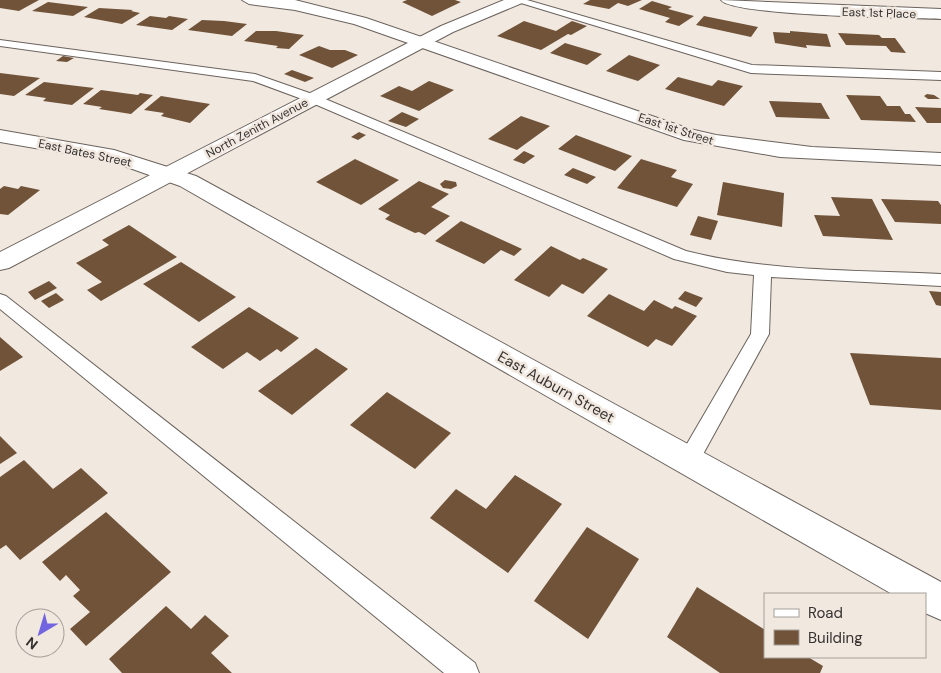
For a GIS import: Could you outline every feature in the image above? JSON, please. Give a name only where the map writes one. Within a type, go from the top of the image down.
[{"type":"street","points":[[249,0],[331,13],[422,42]]},
{"type":"street","name":"North Zenith Avenue","points":[[0,262],[422,42],[454,26],[516,0]]},
{"type":"street","name":"East 1st Place","points":[[728,0],[774,8],[941,14]]},
{"type":"street","name":"East 1st Street","points":[[422,42],[684,134],[726,145],[792,152],[941,159]]},
{"type":"street","name":"East Bates Street","points":[[0,136],[114,156],[170,174]]},
{"type":"street","name":"East Auburn Street","points":[[170,174],[188,181],[925,593]]},
{"type":"street","name":"East Auburn Street","points":[[926,594],[941,602]]},
{"type":"lane","points":[[516,0],[751,69],[941,76]]},
{"type":"lane","points":[[0,43],[255,78],[314,99],[680,254],[728,267],[763,271],[941,280]]},
{"type":"lane","points":[[688,461],[760,334],[763,271]]},
{"type":"lane","points":[[0,300],[465,673]]},
{"type":"building","points":[[0,0],[39,0],[19,11],[0,8]]},
{"type":"building","points":[[407,0],[455,0],[461,2],[432,16],[402,2]]},
{"type":"building","points":[[590,0],[642,0],[628,6],[618,3],[609,9],[583,4]]},
{"type":"building","points":[[652,1],[672,7],[668,9],[694,16],[679,26],[665,22],[670,18],[639,9]]},
{"type":"building","points":[[48,2],[88,7],[73,16],[32,11]]},
{"type":"building","points":[[99,8],[133,10],[131,11],[140,13],[122,24],[84,17]]},
{"type":"building","points":[[150,16],[188,19],[172,30],[136,25]]},
{"type":"building","points":[[704,16],[758,27],[751,37],[696,25]]},
{"type":"building","points":[[202,20],[247,24],[232,36],[188,30]]},
{"type":"building","points":[[524,21],[556,31],[572,21],[587,26],[571,35],[568,34],[541,50],[497,36]]},
{"type":"building","points":[[256,31],[276,31],[304,35],[289,49],[244,41]]},
{"type":"building","points":[[790,31],[827,34],[831,47],[806,45],[807,48],[775,43],[773,32],[790,33]]},
{"type":"building","points":[[838,33],[879,35],[882,38],[895,38],[906,53],[891,52],[886,46],[846,45]]},
{"type":"building","points":[[565,43],[602,54],[587,65],[550,53]]},
{"type":"building","points":[[319,46],[330,50],[345,50],[358,55],[332,68],[299,55]]},
{"type":"building","points":[[629,55],[660,65],[638,81],[606,71]]},
{"type":"building","points":[[63,56],[74,58],[67,62],[56,61]]},
{"type":"building","points":[[292,70],[314,78],[305,82],[284,74]]},
{"type":"building","points":[[0,73],[40,78],[14,96],[0,94]]},
{"type":"building","points":[[678,77],[712,86],[718,80],[743,86],[724,106],[665,89]]},
{"type":"building","points":[[429,81],[454,90],[419,111],[380,96],[399,86],[412,91]]},
{"type":"building","points":[[44,82],[94,88],[72,105],[43,101],[46,98],[25,95]]},
{"type":"building","points":[[101,90],[153,95],[131,114],[99,109],[102,107],[83,104]]},
{"type":"building","points":[[927,94],[934,95],[940,99],[928,99],[924,96]]},
{"type":"building","points":[[846,95],[880,96],[887,106],[900,106],[905,114],[910,114],[916,122],[861,120]]},
{"type":"building","points":[[161,96],[210,104],[190,123],[161,116],[164,113],[144,110]]},
{"type":"building","points":[[769,101],[821,103],[830,119],[776,117]]},
{"type":"building","points":[[915,107],[941,108],[941,123],[927,123]]},
{"type":"building","points":[[402,112],[419,119],[406,127],[388,121]]},
{"type":"building","points":[[521,116],[550,126],[517,150],[488,139]]},
{"type":"building","points":[[359,132],[366,135],[358,140],[351,137]]},
{"type":"building","points":[[576,135],[632,156],[615,171],[558,149]]},
{"type":"building","points":[[524,151],[535,156],[524,164],[513,160]]},
{"type":"building","points":[[355,159],[399,180],[361,205],[316,182]]},
{"type":"building","points":[[641,159],[677,170],[671,177],[693,184],[677,207],[617,188]]},
{"type":"building","points":[[573,168],[596,177],[587,184],[564,175]]},
{"type":"building","points":[[445,180],[456,182],[457,186],[451,189],[443,188],[440,184]]},
{"type":"building","points":[[419,181],[449,194],[431,207],[450,216],[425,235],[419,232],[415,233],[385,219],[390,215],[378,209]]},
{"type":"building","points":[[723,182],[784,193],[782,227],[717,215]]},
{"type":"building","points":[[4,186],[18,189],[21,186],[40,190],[8,215],[0,214],[0,189]]},
{"type":"building","points":[[831,197],[872,199],[893,240],[823,236],[814,215],[840,216]]},
{"type":"building","points":[[881,199],[938,201],[941,205],[941,224],[895,222]]},
{"type":"building","points":[[698,216],[718,221],[711,240],[690,235]]},
{"type":"building","points":[[461,221],[522,249],[514,256],[501,250],[484,264],[435,241]]},
{"type":"building","points":[[129,225],[177,257],[101,301],[87,290],[102,282],[76,263],[109,245],[102,240]]},
{"type":"building","points":[[551,246],[580,260],[583,258],[608,269],[583,294],[562,284],[549,297],[514,280]]},
{"type":"building","points":[[181,262],[236,297],[199,322],[143,284]]},
{"type":"building","points":[[49,281],[57,288],[35,300],[28,292]]},
{"type":"building","points":[[685,291],[703,298],[696,307],[678,299]]},
{"type":"building","points":[[929,291],[941,292],[941,306],[936,305]]},
{"type":"building","points":[[56,293],[64,300],[49,308],[41,301]]},
{"type":"building","points":[[609,294],[644,311],[654,300],[672,309],[675,306],[697,316],[672,346],[656,339],[648,347],[587,316]]},
{"type":"building","points":[[249,307],[299,338],[281,352],[277,349],[260,361],[247,352],[223,369],[191,347]]},
{"type":"building","points":[[0,337],[23,357],[0,371]]},
{"type":"building","points":[[316,348],[348,369],[292,415],[258,391]]},
{"type":"building","points":[[850,353],[941,358],[941,410],[870,405]]},
{"type":"building","points":[[387,392],[451,433],[415,469],[350,425]]},
{"type":"building","points":[[0,436],[17,453],[0,464]]},
{"type":"building","points":[[24,460],[53,489],[81,468],[108,493],[20,560],[6,545],[0,549],[0,477]]},
{"type":"building","points":[[515,475],[562,504],[508,573],[430,518],[456,489],[486,509]]},
{"type":"building","points":[[106,512],[171,572],[86,646],[70,629],[90,612],[73,596],[80,590],[66,575],[60,581],[42,562]]},
{"type":"building","points":[[587,527],[639,559],[588,639],[534,601]]},
{"type":"building","points":[[697,587],[764,629],[764,658],[810,658],[823,666],[820,673],[720,673],[667,637]]},
{"type":"building","points":[[166,606],[191,629],[205,615],[229,636],[211,653],[232,673],[122,673],[109,659]]}]
